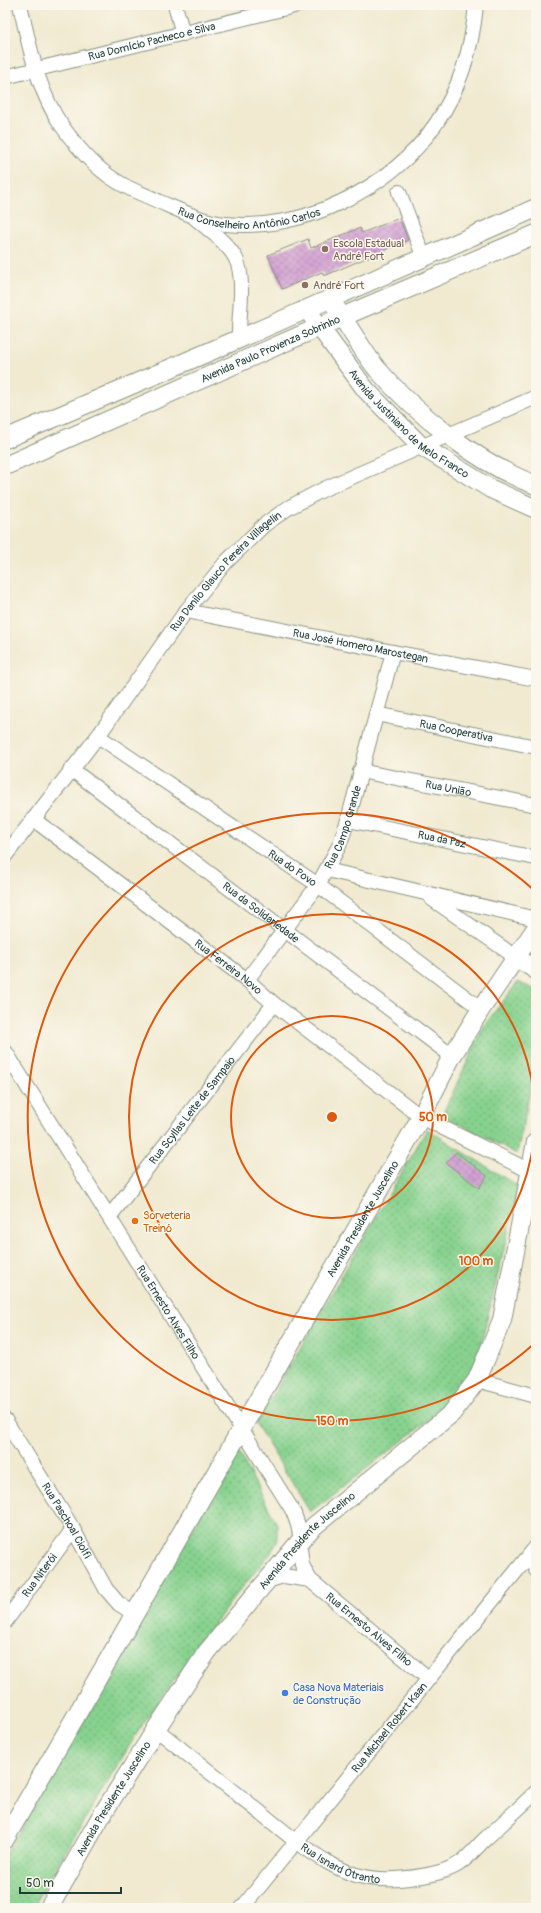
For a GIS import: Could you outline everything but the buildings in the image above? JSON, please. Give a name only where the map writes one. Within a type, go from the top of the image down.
[{"type":"main road","name":"Avenida Paulo Provenza Sobrinho","points":[[5,439],[330,300],[536,208]]},
{"type":"main road","name":"Avenida Paulo Provenza Sobrinho","points":[[5,466],[342,317],[536,234]]},
{"type":"main road","name":"Avenida Justiniano de Melo Franco","points":[[330,300],[377,368],[407,401],[450,436],[505,471],[536,485]]},
{"type":"main road","name":"Avenida Justiniano de Melo Franco","points":[[307,309],[319,328],[366,390],[421,446],[491,489],[536,509]]},
{"type":"main road","name":"Avenida Presidente Juscelino","points":[[5,1839],[421,1117],[452,1056],[481,1009],[536,928]]},
{"type":"main road","points":[[517,958],[536,970]]},
{"type":"main road","name":"Avenida Presidente Juscelino","points":[[49,1908],[100,1818],[207,1652],[301,1540],[319,1523],[452,1413],[477,1380],[502,1320],[533,1173],[536,1142]]},
{"type":"street","name":"Rua Conselheiro Antônio Carlos","points":[[20,5],[35,69],[45,96],[62,126],[82,152],[124,186],[191,216],[225,224],[249,224],[288,220],[325,210],[364,191],[394,171],[423,140],[452,97],[466,63],[474,33],[476,5]]},
{"type":"street","points":[[175,5],[183,34]]},
{"type":"street","name":"Rua Domício Pacheco e Silva","points":[[5,77],[298,5]]},
{"type":"street","points":[[399,192],[424,258]]},
{"type":"street","points":[[191,216],[221,241],[236,260],[240,274],[239,339]]},
{"type":"street","name":"Rua Danilo Glauco Pereira Villagelin","points":[[5,856],[98,736],[186,610],[226,562],[264,525],[288,508],[324,489],[421,446],[450,436],[536,397]]},
{"type":"street","name":"Rua José Homero Marostegan","points":[[186,610],[536,679]]},
{"type":"street","name":"Rua Campo Grande","points":[[247,980],[318,885],[339,846],[348,820],[393,652]]},
{"type":"street","name":"Rua Cooperativa","points":[[376,714],[536,746]]},
{"type":"street","name":"Rua do Povo","points":[[98,736],[318,885],[481,1009]]},
{"type":"street","name":"Rua da Solidariedade","points":[[71,769],[452,1056]]},
{"type":"street","name":"Rua União","points":[[360,771],[536,805]]},
{"type":"street","name":"Rua Ferreira Novo","points":[[34,819],[247,980],[274,1004],[421,1117]]},
{"type":"street","name":"Rua da Paz","points":[[348,820],[536,858]]},
{"type":"street","name":"Rua do Povo","points":[[327,870],[536,919]]},
{"type":"street","points":[[425,894],[517,958]]},
{"type":"street","name":"Rua Scyllas Leite de Sampaio","points":[[110,1216],[274,1004]]},
{"type":"street","name":"Rua Ernesto Alves Filho","points":[[5,1051],[110,1216],[293,1511],[298,1524],[301,1540],[300,1548],[302,1565],[310,1580],[428,1678]]},
{"type":"street","points":[[421,1117],[533,1173]]},
{"type":"street","points":[[477,1380],[536,1396]]},
{"type":"street","name":"Rua Paschoal Ciolfi","points":[[5,1420],[73,1529],[106,1589],[119,1604],[135,1614]]},
{"type":"street","name":"Rua Niterói","points":[[5,1622],[73,1529]]},
{"type":"street","points":[[534,1550],[536,1570]]},
{"type":"street","name":"Rua Michael Robert Kaan","points":[[242,1908],[297,1842],[428,1678],[534,1550]]},
{"type":"street","points":[[266,1581],[284,1576],[310,1580]]},
{"type":"street","name":"Rua Isnard Otranto","points":[[156,1729],[297,1842],[332,1865],[365,1878],[388,1880],[435,1874],[459,1864],[536,1792]]},
{"type":"green space","points":[[518,982],[536,990],[536,1062],[517,1154],[442,1115],[485,1024]]},
{"type":"green space","points":[[427,1129],[519,1187],[478,1357],[464,1383],[441,1411],[310,1512],[256,1424]]},
{"type":"green space","points":[[237,1449],[277,1524],[277,1542],[271,1553],[232,1600],[142,1725],[38,1897],[34,1908],[5,1908],[5,1855],[75,1738]]},
{"type":"place","name":"Escola Estadual André Fort","points":[[325,249]]},
{"type":"place","name":"André Fort","points":[[305,285]]},
{"type":"place","name":"Sorveteria Treinó","points":[[135,1221]]},
{"type":"place","name":"Casa Nova Materiais de Construção","points":[[285,1693]]}]
